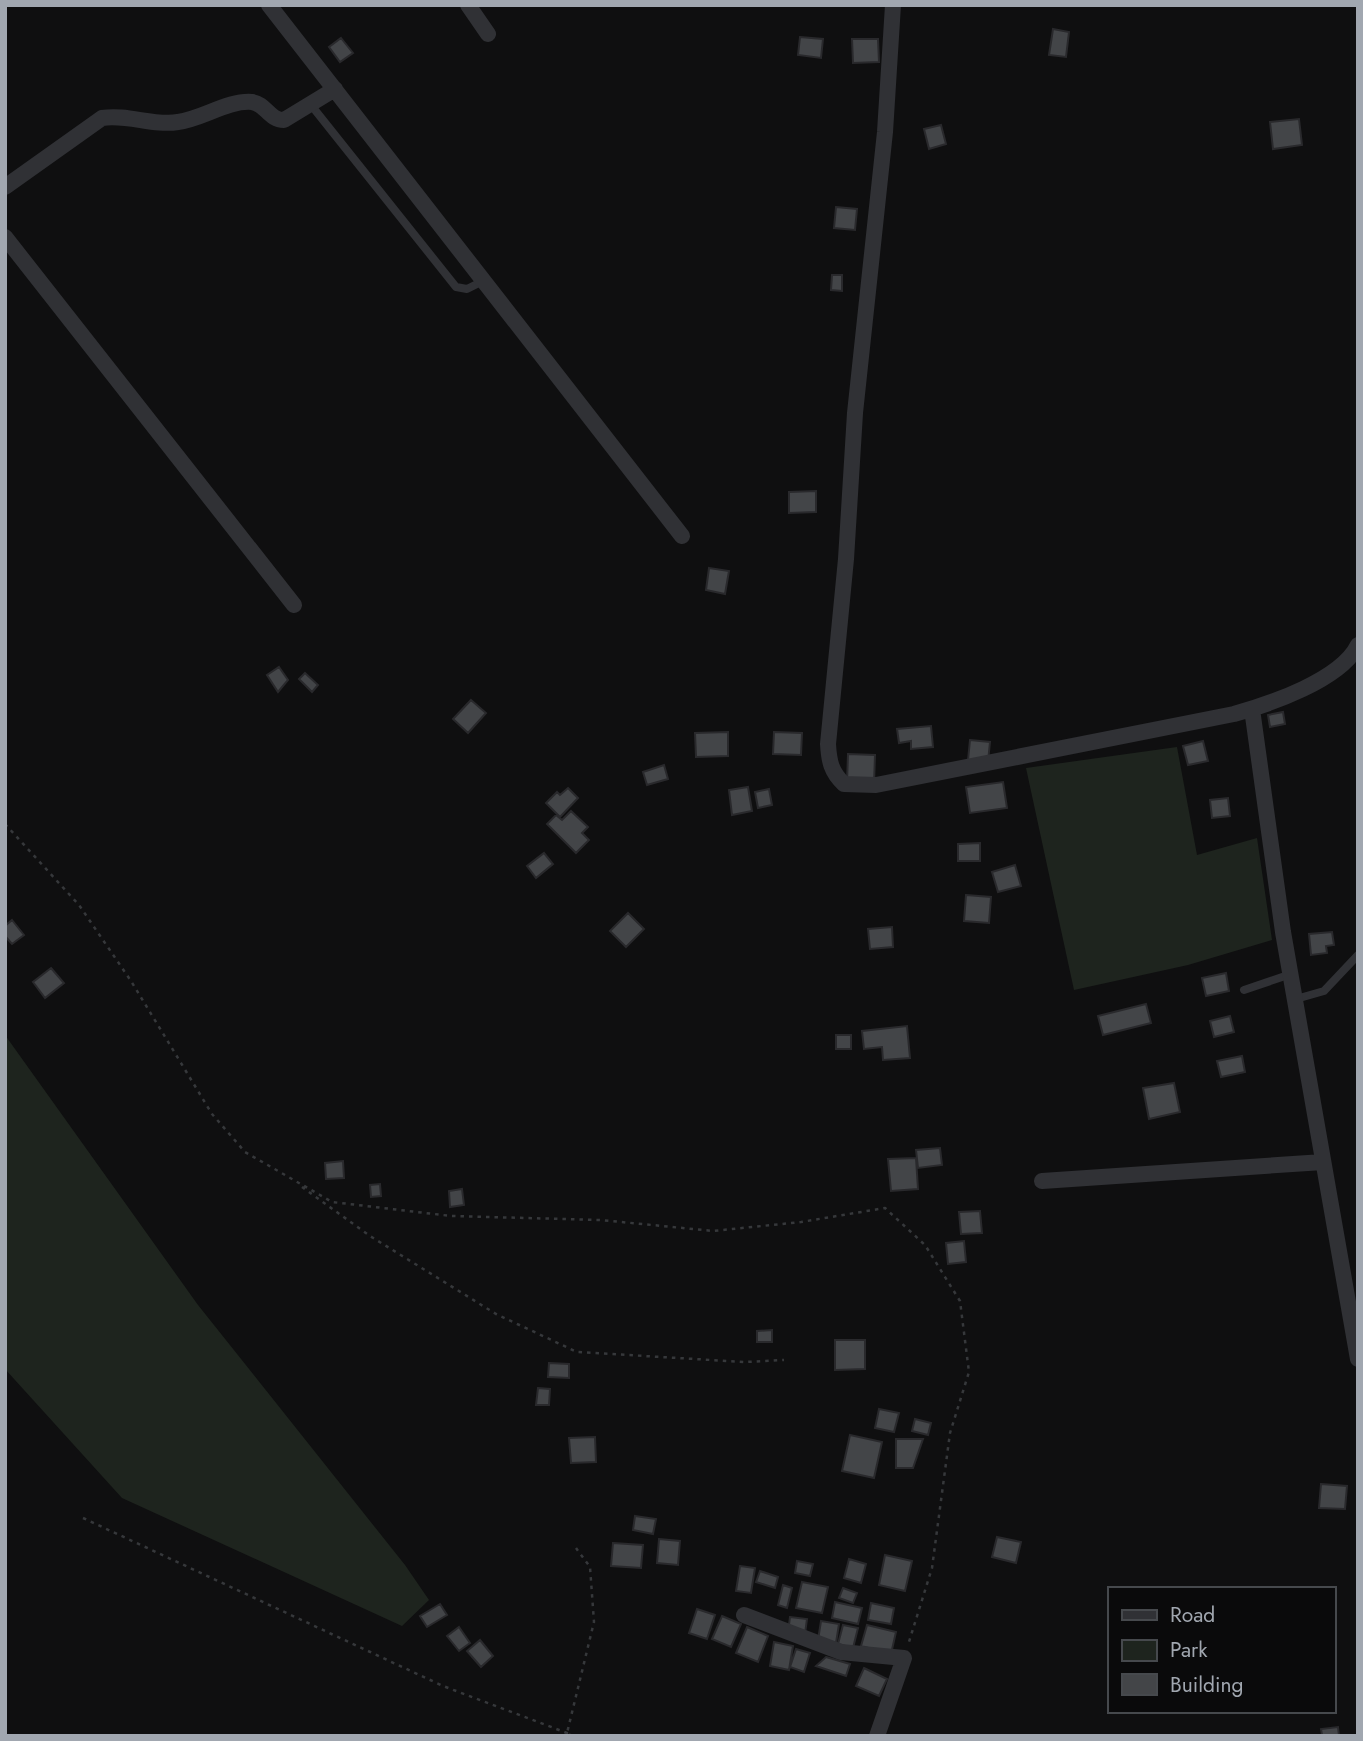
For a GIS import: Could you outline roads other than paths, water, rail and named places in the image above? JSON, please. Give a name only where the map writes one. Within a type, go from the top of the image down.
[{"type":"street","points":[[269,5],[682,536]]},
{"type":"street","points":[[893,5],[885,132],[855,413],[846,559],[828,744],[831,769],[844,784],[876,785],[1082,746],[1252,709],[1335,671],[1347,661],[1358,645]]},
{"type":"street","points":[[469,6],[488,34]]},
{"type":"street","points":[[5,187],[93,122],[103,118],[122,116],[176,123],[246,102],[261,105],[271,117],[284,120],[335,89]]},
{"type":"street","points":[[5,237],[294,605]]},
{"type":"street","points":[[1252,709],[1291,974],[1358,1359]]},
{"type":"street","points":[[1042,1181],[1323,1162]]},
{"type":"street","points":[[744,1615],[841,1652],[904,1658],[877,1736]]},
{"type":"lane","points":[[311,105],[456,287],[467,289],[485,280]]},
{"type":"lane","points":[[1296,999],[1324,992],[1358,956]]},
{"type":"lane","points":[[1244,990],[1291,974]]}]
